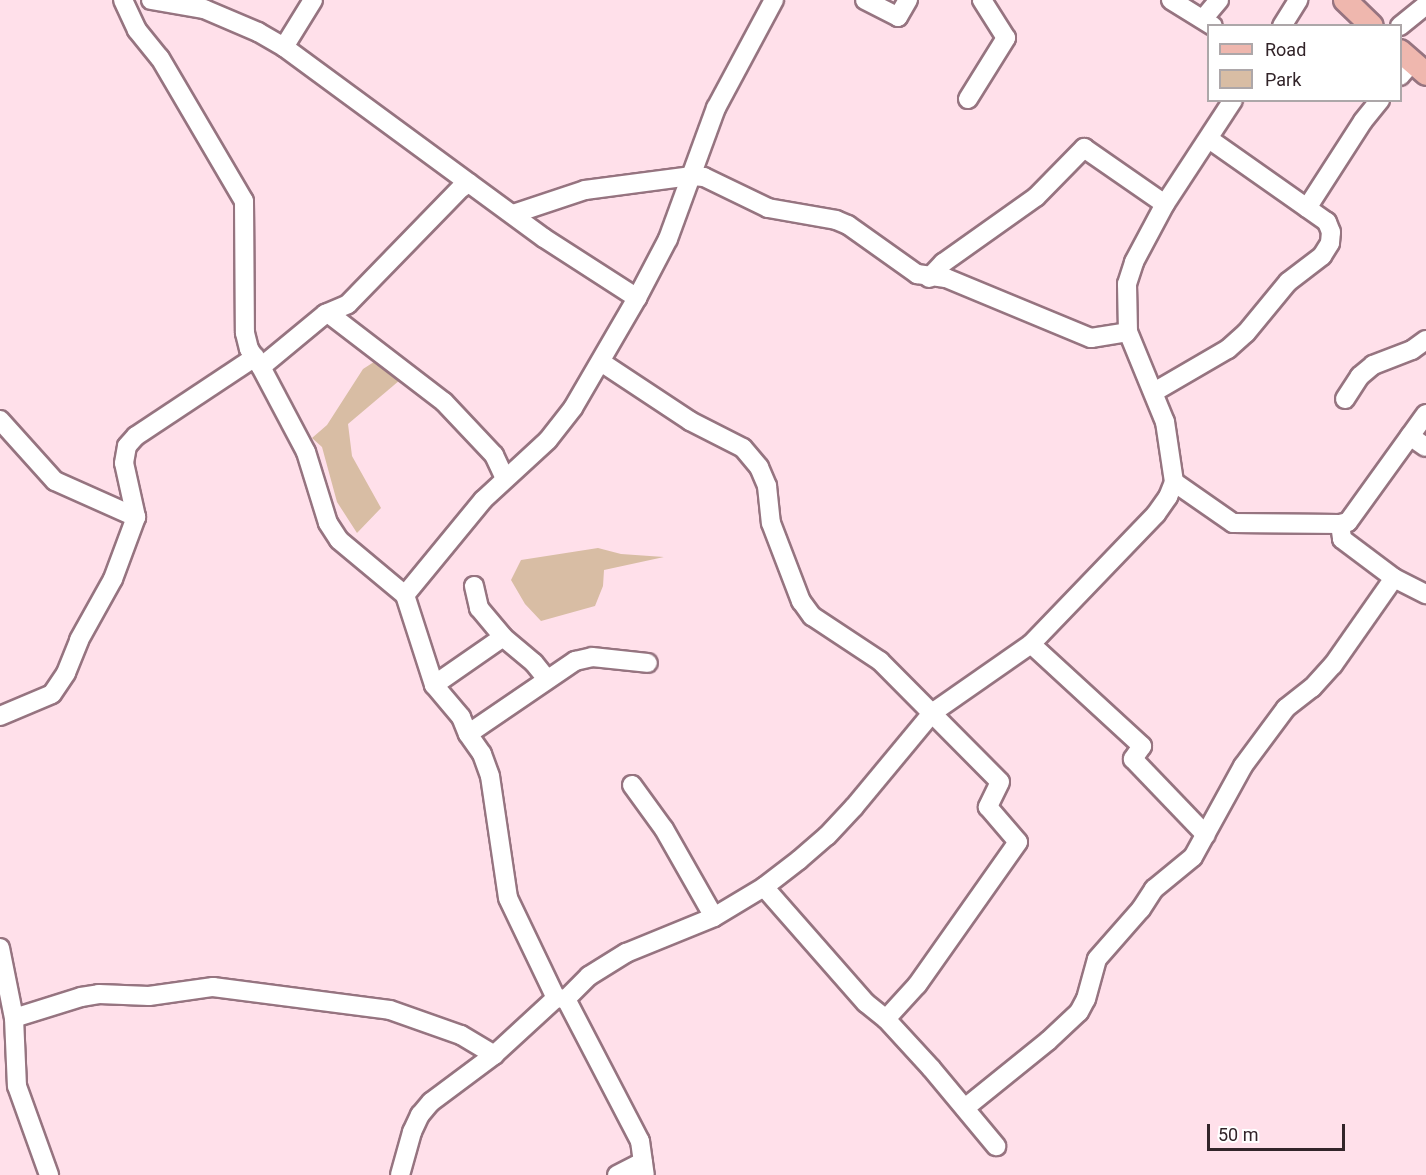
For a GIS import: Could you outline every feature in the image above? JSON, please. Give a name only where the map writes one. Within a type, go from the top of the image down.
[{"type":"main road","points":[[1345,0],[1370,24]]},
{"type":"street","points":[[123,0],[137,30],[160,58],[243,201],[245,333],[249,349],[306,452],[328,523],[339,540],[405,595],[434,685],[461,717],[468,734],[482,754],[490,776],[508,898],[640,1142],[644,1169],[617,1175]]},
{"type":"street","points":[[151,0],[204,9],[258,32],[284,47],[544,238],[637,298]]},
{"type":"street","points":[[284,47],[312,0]]},
{"type":"street","points":[[864,0],[898,17],[908,0]]},
{"type":"street","points":[[968,99],[1006,38],[982,0]]},
{"type":"street","points":[[1171,0],[1208,22],[1220,0]]},
{"type":"street","points":[[1283,24],[1298,0]]},
{"type":"street","points":[[405,595],[483,500],[560,428],[601,362],[668,239],[716,108],[771,1]]},
{"type":"street","points":[[1402,25],[1426,6]]},
{"type":"street","points":[[400,1175],[412,1132],[420,1115],[431,1102],[494,1055],[589,976],[626,953],[714,917],[764,887],[827,836],[932,713],[1031,644],[1156,514],[1168,497],[1174,482],[1165,422],[1128,332],[1127,284],[1134,262],[1165,204],[1232,102]]},
{"type":"street","points":[[1307,208],[1363,121],[1378,102]]},
{"type":"street","points":[[1154,392],[1228,349],[1246,333],[1288,282],[1322,256],[1330,243],[1331,232],[1327,222],[1209,139]]},
{"type":"street","points":[[929,278],[943,263],[1036,197],[1084,148],[1165,204]]},
{"type":"street","points":[[513,214],[585,190],[692,176],[720,183],[782,212],[836,220],[848,225],[906,267],[929,278],[946,278],[1091,338],[1098,339],[1128,332]]},
{"type":"street","points":[[0,716],[52,694],[66,673],[79,640],[113,579],[136,517],[124,463],[127,446],[136,436],[258,362],[328,313],[348,304],[461,188],[469,183]]},
{"type":"street","points":[[328,313],[444,402],[494,455],[505,479]]},
{"type":"street","points":[[1345,399],[1360,376],[1373,365],[1412,350],[1426,340]]},
{"type":"street","points":[[601,362],[690,421],[742,448],[759,467],[767,486],[771,523],[801,601],[812,616],[880,661],[1000,782],[987,807],[1018,842],[917,985],[886,1019]]},
{"type":"street","points":[[1174,482],[1233,523],[1340,524],[1348,522],[1426,414]]},
{"type":"street","points":[[0,420],[56,481],[136,517]]},
{"type":"street","points":[[1410,436],[1426,447]]},
{"type":"street","points":[[1340,524],[1342,539],[1394,578],[1426,594]]},
{"type":"street","points":[[965,1108],[1074,1018],[1086,999],[1097,959],[1142,909],[1154,889],[1192,857],[1206,835],[1224,796],[1243,766],[1286,708],[1312,688],[1333,664],[1394,578]]},
{"type":"street","points":[[474,586],[479,608],[503,637],[534,663],[548,679]]},
{"type":"street","points":[[434,685],[503,637]]},
{"type":"street","points":[[1031,644],[1142,746],[1133,759],[1206,835]]},
{"type":"street","points":[[468,734],[510,708],[575,661],[592,657],[648,663]]},
{"type":"street","points":[[632,784],[664,829],[714,917]]},
{"type":"street","points":[[764,887],[866,1004],[886,1019],[996,1146]]},
{"type":"street","points":[[0,948],[14,1018],[17,1086],[49,1175]]},
{"type":"street","points":[[14,1018],[81,997],[99,994],[149,996],[213,987],[390,1010],[461,1035],[494,1055]]},
{"type":"green space","points":[[377,360],[400,380],[348,424],[352,456],[381,508],[357,533],[337,502],[322,447],[312,438],[327,425],[363,369]]},
{"type":"green space","points":[[598,548],[621,554],[664,557],[604,570],[603,586],[595,606],[541,621],[525,604],[511,580],[521,560]]}]
